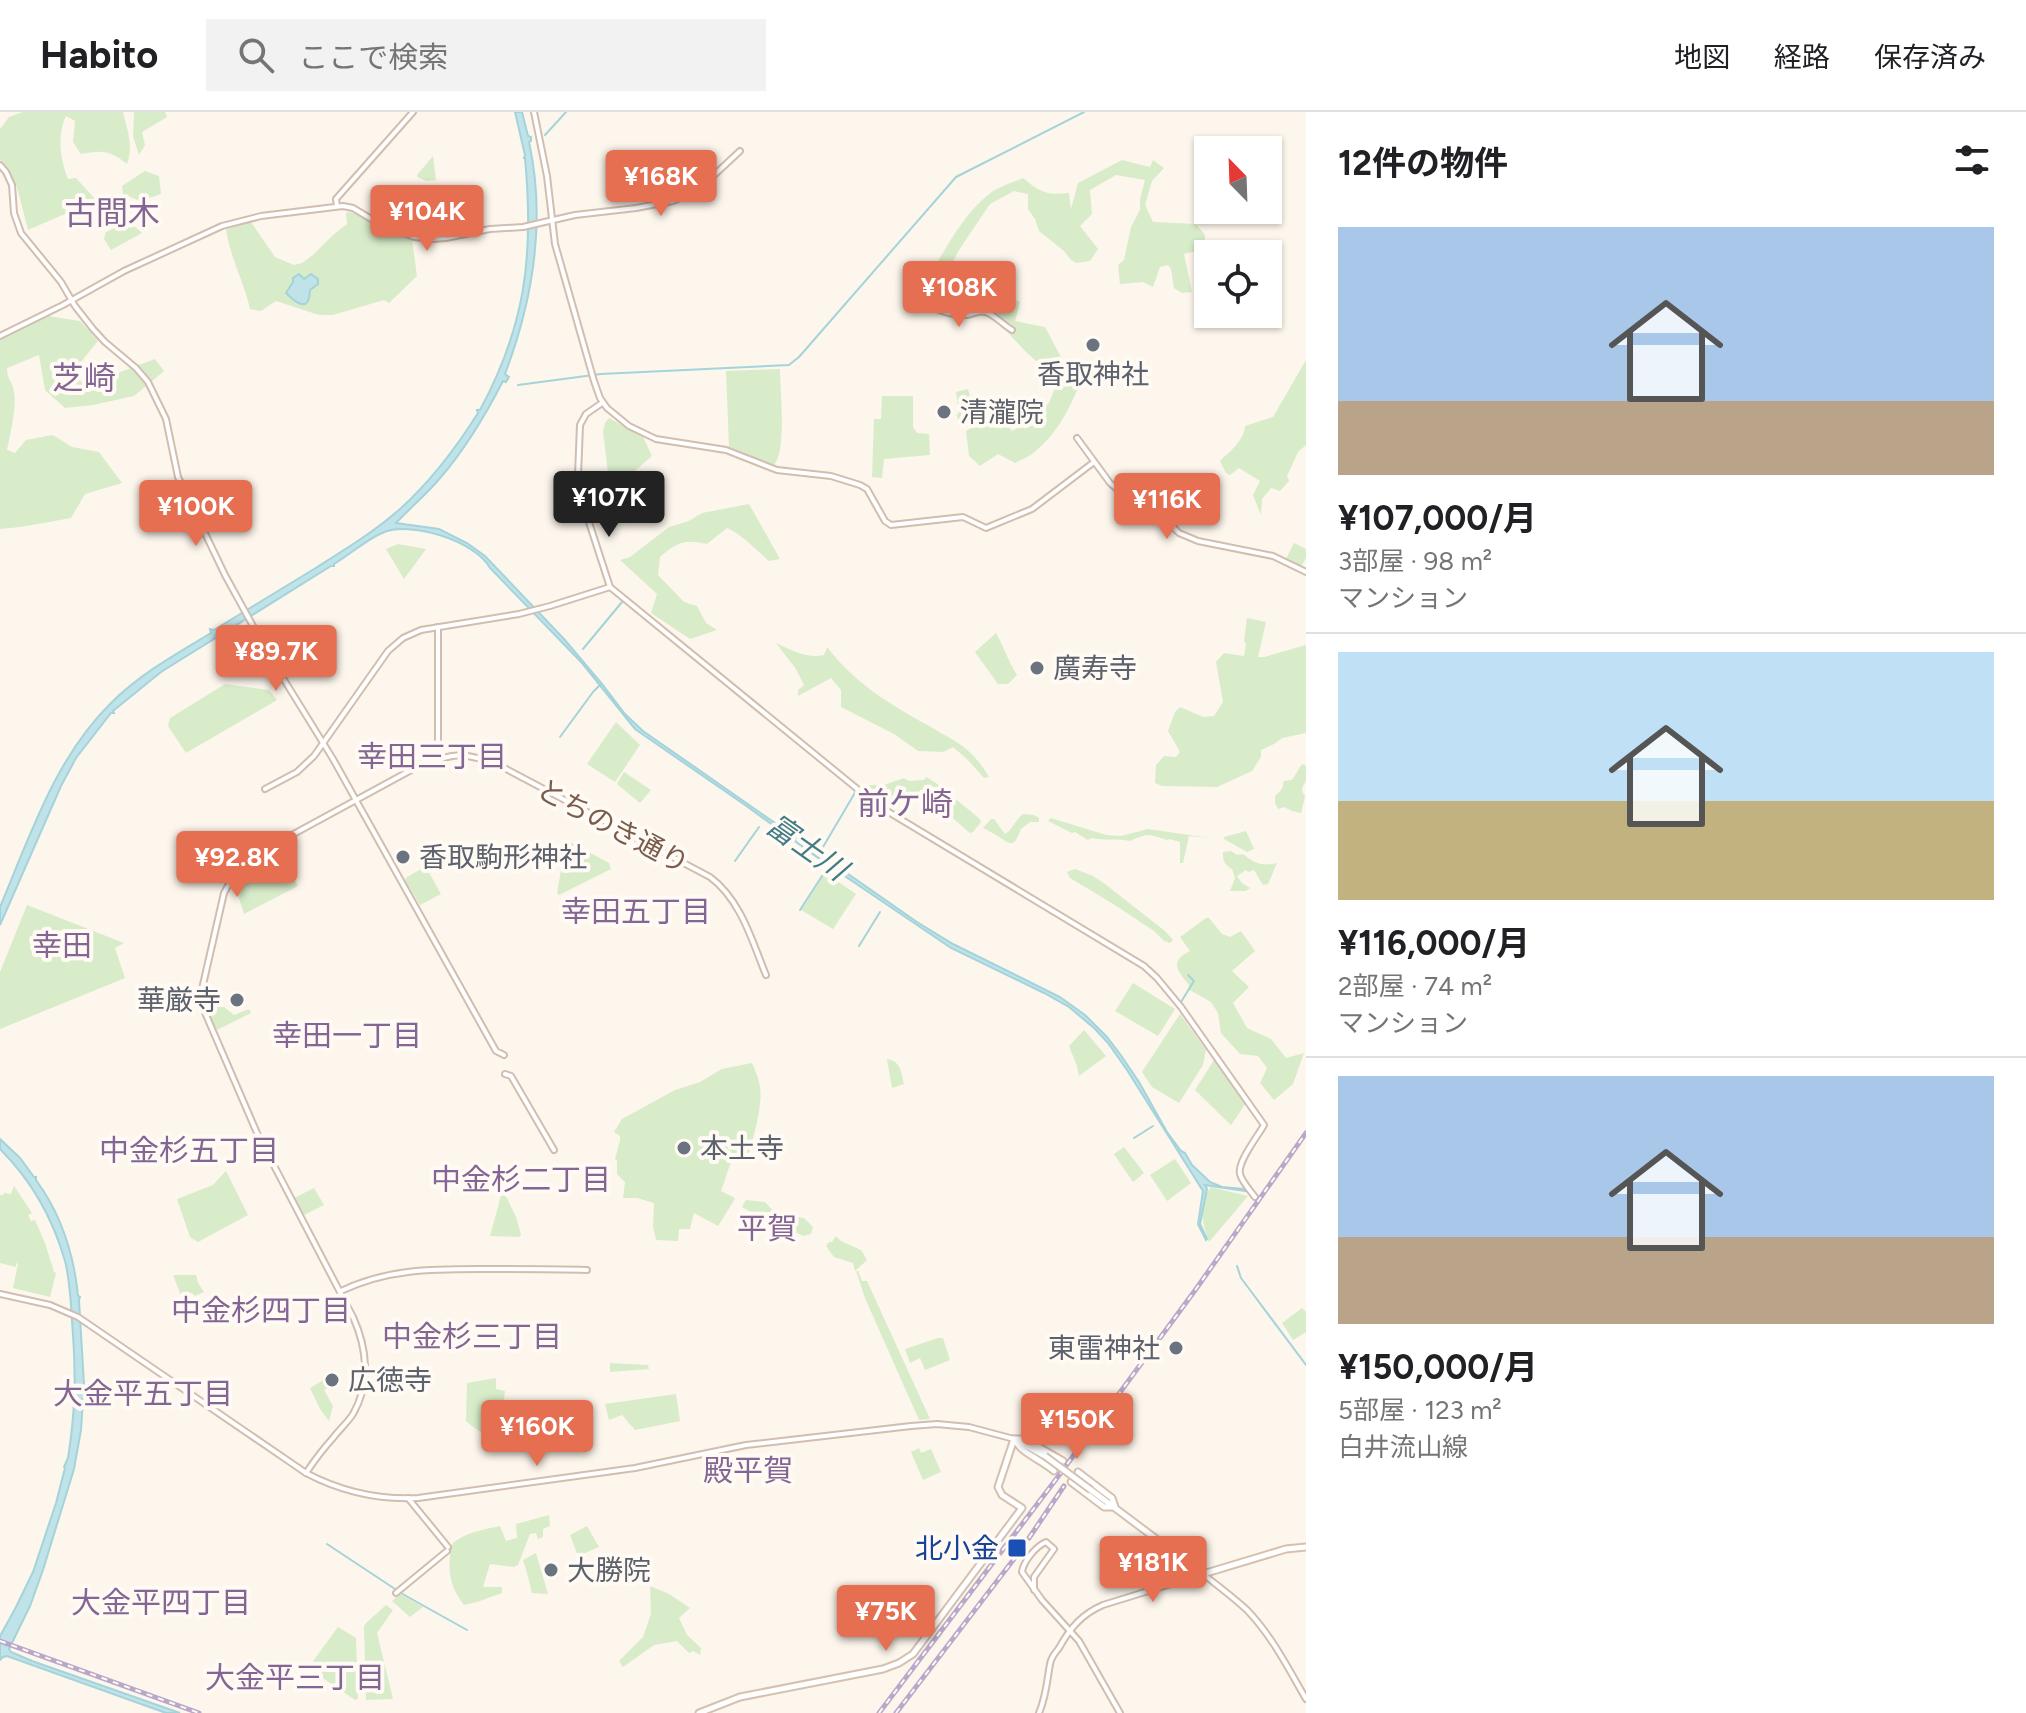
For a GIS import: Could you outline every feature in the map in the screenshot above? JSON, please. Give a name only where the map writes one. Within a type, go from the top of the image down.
[{"type":"main road","points":[[1014,1439],[1045,1456],[1203,1574],[1278,1551],[1306,1547]]},
{"type":"main road","points":[[1014,1439],[1028,1441],[1063,1461]]},
{"type":"main road","points":[[1014,1439],[1019,1447],[1054,1471]]},
{"type":"main road","points":[[699,1713],[740,1697],[883,1669],[913,1654],[1022,1508],[1002,1495],[998,1487],[1014,1439]]},
{"type":"main road","points":[[1078,1472],[1112,1498],[1115,1507]]},
{"type":"main road","points":[[1071,1482],[1104,1507],[1115,1507]]},
{"type":"street","points":[[337,206],[336,199],[413,112]]},
{"type":"street","points":[[534,112],[544,154],[550,220],[559,261],[602,403],[622,422],[656,439],[726,450],[777,470],[831,476],[860,485],[867,489],[885,521],[891,525],[963,517],[986,528],[1032,509],[1094,462]]},
{"type":"street","points":[[0,336],[133,266],[230,223],[269,214],[337,206],[353,208],[378,223],[420,239],[440,239],[666,203],[704,185],[740,151]]},
{"type":"street","points":[[0,165],[12,185],[14,213],[19,229],[99,336],[148,382],[166,419],[178,477],[241,605],[324,744],[496,1051],[504,1055]]},
{"type":"street","points":[[919,300],[935,308],[963,315],[980,311],[990,313],[1012,330]]},
{"type":"street","points":[[602,403],[586,414],[580,425],[578,475],[585,510],[610,587],[877,805],[1144,966],[1157,978],[1264,1125],[1240,1169],[1255,1197]]},
{"type":"street","points":[[1077,438],[1110,483],[1166,520],[1179,533],[1198,541],[1273,556],[1306,572]]},
{"type":"street","points":[[265,789],[297,772],[314,756],[392,646],[409,634],[523,613],[610,587]]},
{"type":"street","points":[[438,627],[438,758]]},
{"type":"street","name":"とちのき通り","points":[[306,1473],[353,1414],[361,1395],[366,1369],[363,1340],[247,1112],[203,1008],[202,989],[224,893],[235,873],[250,859],[403,773],[438,758],[463,755],[491,761],[710,877],[733,900],[766,975]]},
{"type":"street","points":[[505,1074],[511,1076],[554,1150]]},
{"type":"street","points":[[340,1291],[371,1278],[402,1272],[450,1269],[587,1270]]},
{"type":"street","points":[[0,1294],[60,1309],[92,1325],[306,1473],[358,1494],[391,1499],[635,1468],[746,1445],[911,1426],[937,1424],[969,1427],[1014,1439]]},
{"type":"street","points":[[396,1593],[447,1549],[408,1498]]},
{"type":"street","points":[[1034,1590],[1034,1577],[1054,1549],[1046,1542],[1021,1569],[1034,1590],[1079,1641],[1120,1713]]},
{"type":"street","points":[[1039,1713],[1052,1658],[1078,1620],[1094,1609],[1203,1574],[1242,1606],[1264,1630],[1306,1699]]},
{"type":"green space","points":[[23,112],[123,112],[130,145],[127,164],[106,152],[81,154],[73,142],[75,121],[66,116],[61,131],[61,155],[68,179],[76,178],[104,209],[77,220],[65,214],[28,230],[17,187],[0,159],[0,129],[9,117]]},
{"type":"green space","points":[[134,112],[165,112],[167,117],[142,132],[145,145],[139,155],[133,136]]},
{"type":"green space","points":[[433,156],[436,180],[426,181],[417,177],[417,175]]},
{"type":"green space","points":[[1122,160],[1150,167],[1153,160],[1164,168],[1152,181],[1145,205],[1153,222],[1196,224],[1205,235],[1205,240],[1194,240],[1194,252],[1184,254],[1192,292],[1182,293],[1174,288],[1168,265],[1160,267],[1153,287],[1143,282],[1120,284],[1118,265],[1124,260],[1131,227],[1140,210],[1145,180],[1116,175],[1090,190],[1092,214],[1080,226],[1098,249],[1090,261],[1076,263],[1039,231],[1028,209],[1028,194],[1014,191],[990,204],[945,276],[953,285],[992,289],[1020,302],[1015,321],[1045,327],[1064,363],[1081,380],[1062,420],[1041,447],[1015,463],[998,454],[980,466],[969,456],[966,431],[971,428],[972,418],[958,421],[956,392],[968,389],[973,408],[974,405],[992,405],[1012,431],[1049,403],[1055,388],[1044,368],[1000,324],[975,311],[951,310],[938,299],[930,274],[963,222],[979,203],[996,190],[1023,178],[1044,192],[1069,193],[1071,209],[1078,183]]},
{"type":"green space","points":[[145,171],[159,176],[161,194],[140,201],[123,194],[122,186]]},
{"type":"green space","points":[[348,212],[412,239],[417,276],[389,303],[384,300],[333,315],[319,315],[276,301],[261,311],[250,309],[226,229],[251,222],[275,257],[294,265],[314,254],[347,224]]},
{"type":"green space","points":[[124,224],[142,233],[111,250],[104,239],[106,232]]},
{"type":"green space","points":[[48,316],[80,321],[98,341],[80,363],[76,378],[86,385],[155,359],[164,371],[134,396],[65,408],[45,390],[39,355],[7,368],[15,397],[7,450],[15,453],[26,440],[53,435],[72,447],[99,452],[122,483],[85,494],[71,518],[0,529],[0,340]]},
{"type":"green space","points":[[1306,360],[1306,445],[1298,452],[1287,476],[1289,481],[1280,491],[1271,488],[1262,499],[1261,515],[1253,495],[1260,481],[1239,468],[1230,475],[1226,473],[1220,461],[1239,441],[1245,426],[1273,417]]},
{"type":"green space","points":[[780,369],[782,434],[774,465],[729,447],[726,371]]},
{"type":"green space","points":[[882,396],[913,396],[913,427],[917,433],[929,434],[930,455],[884,459],[882,478],[872,477],[874,419],[881,419]]},
{"type":"green space","points":[[609,418],[643,437],[652,456],[611,497],[603,432]]},
{"type":"green space","points":[[749,504],[780,559],[769,561],[744,538],[727,528],[707,544],[681,543],[660,557],[658,575],[684,602],[697,606],[706,623],[717,630],[690,639],[651,613],[657,594],[620,560],[630,557],[669,527],[702,513]]},
{"type":"green space","points":[[1294,543],[1306,549],[1306,558],[1301,567],[1286,559]]},
{"type":"green space","points":[[398,544],[426,549],[404,579],[386,549]]},
{"type":"green space","points":[[1247,618],[1266,622],[1258,657],[1306,645],[1306,733],[1282,738],[1261,750],[1261,757],[1252,771],[1217,787],[1162,786],[1155,783],[1156,765],[1164,756],[1176,757],[1180,752],[1168,731],[1175,712],[1180,707],[1203,717],[1214,716],[1223,702],[1216,662],[1224,653],[1244,656]]},
{"type":"green space","points":[[996,633],[1017,675],[1008,684],[998,684],[975,652]]},
{"type":"green space","points":[[776,643],[812,656],[824,655],[827,647],[849,672],[874,692],[963,747],[989,777],[984,778],[953,747],[943,752],[918,751],[894,734],[841,707],[841,690],[831,678],[798,696],[798,690],[804,685]]},
{"type":"green space","points":[[225,684],[269,690],[277,700],[186,753],[168,726],[170,718]]},
{"type":"green space","points":[[616,722],[640,745],[615,782],[587,764]]},
{"type":"green space","points":[[1302,764],[1306,766],[1306,780],[1302,789],[1305,796],[1301,813],[1284,807],[1278,809],[1275,796],[1282,789],[1284,781],[1292,780]]},
{"type":"green space","points":[[624,772],[651,790],[640,803],[617,784]]},
{"type":"green space","points":[[926,777],[980,819],[973,832],[970,833],[931,804],[911,801],[883,805],[866,790],[870,785],[884,785],[904,778],[909,781],[924,780]]},
{"type":"green space","points":[[1023,814],[1034,815],[1039,822],[1030,822],[1021,829],[1012,843],[983,828],[994,819],[1005,834]]},
{"type":"green space","points":[[1051,818],[1106,835],[1121,836],[1148,829],[1210,838],[1189,836],[1183,863],[1180,863],[1180,842],[1148,835],[1130,841],[1088,840],[1048,821]]},
{"type":"green space","points":[[1246,831],[1254,849],[1247,852],[1224,839],[1224,837]]},
{"type":"green space","points":[[570,842],[609,863],[611,869],[559,895],[565,847]]},
{"type":"green space","points":[[275,849],[298,886],[244,914],[233,879],[253,861]]},
{"type":"green space","points":[[1231,851],[1258,863],[1277,863],[1268,884],[1263,885],[1254,870],[1246,870],[1237,876],[1250,888],[1230,891],[1235,878],[1232,869],[1224,862],[1223,852]]},
{"type":"green space","points":[[423,868],[427,869],[441,894],[420,905],[405,880]]},
{"type":"green space","points":[[1075,869],[1105,884],[1173,940],[1170,943],[1164,941],[1154,931],[1070,878],[1067,872]]},
{"type":"green space","points":[[825,873],[856,894],[833,929],[801,910]]},
{"type":"green space","points":[[27,905],[124,943],[115,948],[125,978],[0,1029],[0,972]]},
{"type":"green space","points":[[1206,918],[1222,934],[1230,937],[1241,931],[1255,951],[1232,971],[1249,987],[1233,1003],[1247,1028],[1271,1039],[1286,1058],[1304,1053],[1293,1084],[1274,1100],[1260,1083],[1267,1068],[1258,1056],[1240,1054],[1221,1033],[1218,1013],[1211,1002],[1188,989],[1189,985],[1177,966],[1179,959],[1190,951],[1180,937]]},
{"type":"green space","points":[[1133,983],[1175,1009],[1158,1036],[1115,1011]]},
{"type":"green space","points":[[219,1004],[234,1015],[249,1009],[251,1013],[217,1030],[207,1012]]},
{"type":"green space","points":[[1180,1014],[1206,1050],[1203,1065],[1179,1103],[1152,1087],[1142,1072]]},
{"type":"green space","points":[[1084,1030],[1106,1056],[1079,1076],[1069,1046]]},
{"type":"green space","points":[[887,1059],[898,1065],[904,1084],[892,1088]]},
{"type":"green space","points":[[1214,1060],[1246,1103],[1231,1125],[1195,1090]]},
{"type":"green space","name":"本土寺","points":[[752,1063],[760,1087],[759,1112],[748,1157],[733,1156],[721,1191],[735,1198],[733,1202],[718,1226],[694,1213],[690,1229],[679,1229],[678,1241],[656,1240],[654,1203],[623,1198],[625,1182],[617,1174],[615,1159],[620,1136],[614,1132],[622,1119],[675,1090],[700,1082],[722,1069]]},
{"type":"green space","points":[[1124,1147],[1144,1173],[1133,1182],[1114,1154]]},
{"type":"green space","points":[[1175,1159],[1191,1183],[1167,1201],[1150,1175]]},
{"type":"green space","points":[[226,1171],[248,1215],[198,1242],[190,1237],[177,1199],[213,1185]]},
{"type":"green space","points":[[14,1186],[32,1213],[28,1215],[31,1221],[35,1220],[56,1273],[50,1297],[13,1288],[18,1264],[16,1267],[0,1263],[0,1195],[11,1194]]},
{"type":"green space","points":[[1211,1187],[1248,1196],[1209,1242],[1202,1214],[1204,1200]]},
{"type":"green space","points":[[314,1188],[324,1205],[304,1215],[294,1198]]},
{"type":"green space","points":[[502,1192],[516,1217],[519,1237],[490,1236]]},
{"type":"green space","points":[[746,1200],[765,1202],[776,1214],[804,1218],[813,1227],[811,1234],[804,1236],[767,1221],[742,1207]]},
{"type":"green space","points":[[836,1236],[861,1250],[867,1260],[855,1271],[853,1263],[834,1257],[826,1246]]},
{"type":"green space","points":[[856,1271],[862,1281],[867,1281],[930,1419],[919,1420]]},
{"type":"green space","points":[[173,1275],[196,1275],[204,1292],[182,1298]]},
{"type":"green space","points":[[1302,1308],[1306,1312],[1306,1332],[1293,1340],[1282,1323]]},
{"type":"green space","points":[[943,1338],[950,1360],[925,1370],[920,1358],[910,1363],[905,1349]]},
{"type":"green space","points":[[610,1363],[648,1365],[649,1369],[610,1372]]},
{"type":"green space","points":[[327,1378],[331,1385],[324,1390],[333,1406],[329,1421],[310,1388]]},
{"type":"green space","points":[[496,1378],[496,1389],[505,1391],[503,1407],[516,1435],[509,1437],[490,1436],[466,1421],[467,1383]]},
{"type":"green space","points":[[676,1394],[680,1421],[635,1430],[622,1415],[609,1420],[605,1404]]},
{"type":"green space","points":[[919,1448],[921,1453],[931,1449],[941,1472],[923,1480],[911,1452]]},
{"type":"green space","points":[[549,1515],[550,1526],[543,1529],[543,1537],[538,1539],[536,1533],[530,1534],[518,1565],[490,1564],[483,1587],[502,1587],[502,1593],[464,1605],[456,1594],[450,1576],[452,1545],[472,1533],[500,1526],[506,1541],[517,1538],[516,1524]]},
{"type":"green space","points":[[587,1526],[599,1547],[578,1556],[570,1535]]},
{"type":"green space","points":[[536,1553],[548,1594],[532,1593],[523,1560]]},
{"type":"green space","points":[[650,1586],[690,1608],[679,1618],[687,1635],[701,1648],[700,1655],[693,1651],[689,1653],[677,1641],[654,1645],[623,1667],[619,1661],[643,1637],[651,1614]]},
{"type":"green space","points":[[897,1587],[906,1602],[889,1613],[881,1594]]},
{"type":"green space","points":[[400,1594],[423,1607],[410,1617],[392,1601]]},
{"type":"green space","points":[[386,1605],[393,1610],[377,1633],[393,1699],[366,1700],[364,1627]]},
{"type":"green space","points":[[338,1627],[356,1638],[358,1699],[355,1700],[308,1668]]},
{"type":"water","name":"富士川","points":[[515,112],[522,112],[528,136],[531,137],[536,230],[534,260],[523,318],[505,374],[509,377],[506,382],[503,381],[475,431],[450,466],[396,523],[439,529],[485,556],[564,639],[625,714],[643,731],[917,922],[953,944],[1060,997],[1085,1015],[1120,1054],[1167,1132],[1192,1165],[1210,1182],[1222,1187],[1244,1189],[1245,1191],[1205,1185],[1207,1189],[1200,1224],[1206,1240],[1198,1224],[1203,1191],[1127,1070],[1094,1028],[1069,1007],[1044,993],[951,948],[635,729],[582,663],[482,558],[457,542],[424,531],[394,530],[376,536],[334,566],[161,672],[113,711],[76,758],[61,786],[0,925],[0,907],[59,773],[91,725],[111,703],[146,674],[211,633],[210,629],[214,630],[314,569],[390,517],[433,476],[470,426],[496,379],[508,348],[523,288],[527,258],[528,193],[525,155]]},
{"type":"water","points":[[299,274],[304,279],[311,274],[318,279],[305,304],[298,303],[286,293],[293,278]]},
{"type":"water","points":[[0,1139],[36,1177],[65,1235],[80,1297],[84,1385],[74,1469],[30,1606],[9,1649],[32,1661],[180,1713],[166,1713],[7,1656],[0,1660],[0,1636],[33,1572],[56,1503],[68,1458],[75,1382],[65,1261],[47,1215],[22,1174],[0,1149]]},
{"type":"waterway","points":[[545,135],[566,112]]},
{"type":"waterway","points":[[518,385],[601,374],[789,365],[956,177],[1084,112]]},
{"type":"waterway","points":[[583,649],[622,602]]},
{"type":"waterway","points":[[560,737],[601,684]]},
{"type":"waterway","name":"富士川","points":[[823,847],[856,791]]},
{"type":"waterway","name":"富士川","points":[[735,861],[759,827]]},
{"type":"waterway","name":"富士川","points":[[800,910],[824,873]]},
{"type":"waterway","points":[[859,946],[880,912]]},
{"type":"waterway","points":[[1181,1002],[1194,981],[1188,975]]},
{"type":"waterway","points":[[1134,1138],[1153,1126]]},
{"type":"waterway","points":[[1237,1266],[1241,1278],[1306,1365]]},
{"type":"waterway","points":[[327,1544],[395,1589]]},
{"type":"waterway","points":[[399,1592],[467,1630]]},
{"type":"railway","points":[[879,1713],[1057,1478],[1306,1133]]},
{"type":"railway","points":[[1029,1538],[1064,1486]]},
{"type":"railway","points":[[896,1713],[1017,1555]]},
{"type":"railway","points":[[0,1641],[199,1713]]},
{"type":"place","name":"香取神社","points":[[1093,345]]},
{"type":"place","name":"清瀧院","points":[[944,412]]},
{"type":"place","name":"廣寿寺","points":[[1037,668]]},
{"type":"place","name":"香取駒形神社","points":[[403,857]]},
{"type":"place","name":"華厳寺","points":[[237,1000]]},
{"type":"place","name":"本土寺","points":[[684,1148]]},
{"type":"place","name":"東雷神社","points":[[1176,1348]]},
{"type":"place","name":"広徳寺","points":[[332,1380]]},
{"type":"place","name":"北小金","points":[[1017,1548]]},
{"type":"place","name":"大勝院","points":[[551,1570]]},
{"type":"district","name":"古間木","points":[[112,213]]},
{"type":"district","name":"芝崎","points":[[84,378]]},
{"type":"district","name":"幸田三丁目","points":[[432,756]]},
{"type":"district","name":"前ケ崎","points":[[905,804]]},
{"type":"district","name":"幸田五丁目","points":[[636,911]]},
{"type":"district","name":"幸田","points":[[62,945]]},
{"type":"district","name":"幸田一丁目","points":[[347,1035]]},
{"type":"district","name":"中金杉五丁目","points":[[189,1150]]},
{"type":"district","name":"中金杉二丁目","points":[[521,1179]]},
{"type":"district","name":"平賀","points":[[767,1228]]},
{"type":"district","name":"中金杉四丁目","points":[[261,1310]]},
{"type":"district","name":"中金杉三丁目","points":[[472,1336]]},
{"type":"district","name":"大金平五丁目","points":[[143,1393]]},
{"type":"district","name":"殿平賀","points":[[748,1470]]},
{"type":"district","name":"大金平四丁目","points":[[161,1602]]},
{"type":"district","name":"大金平三丁目","points":[[295,1677]]}]
